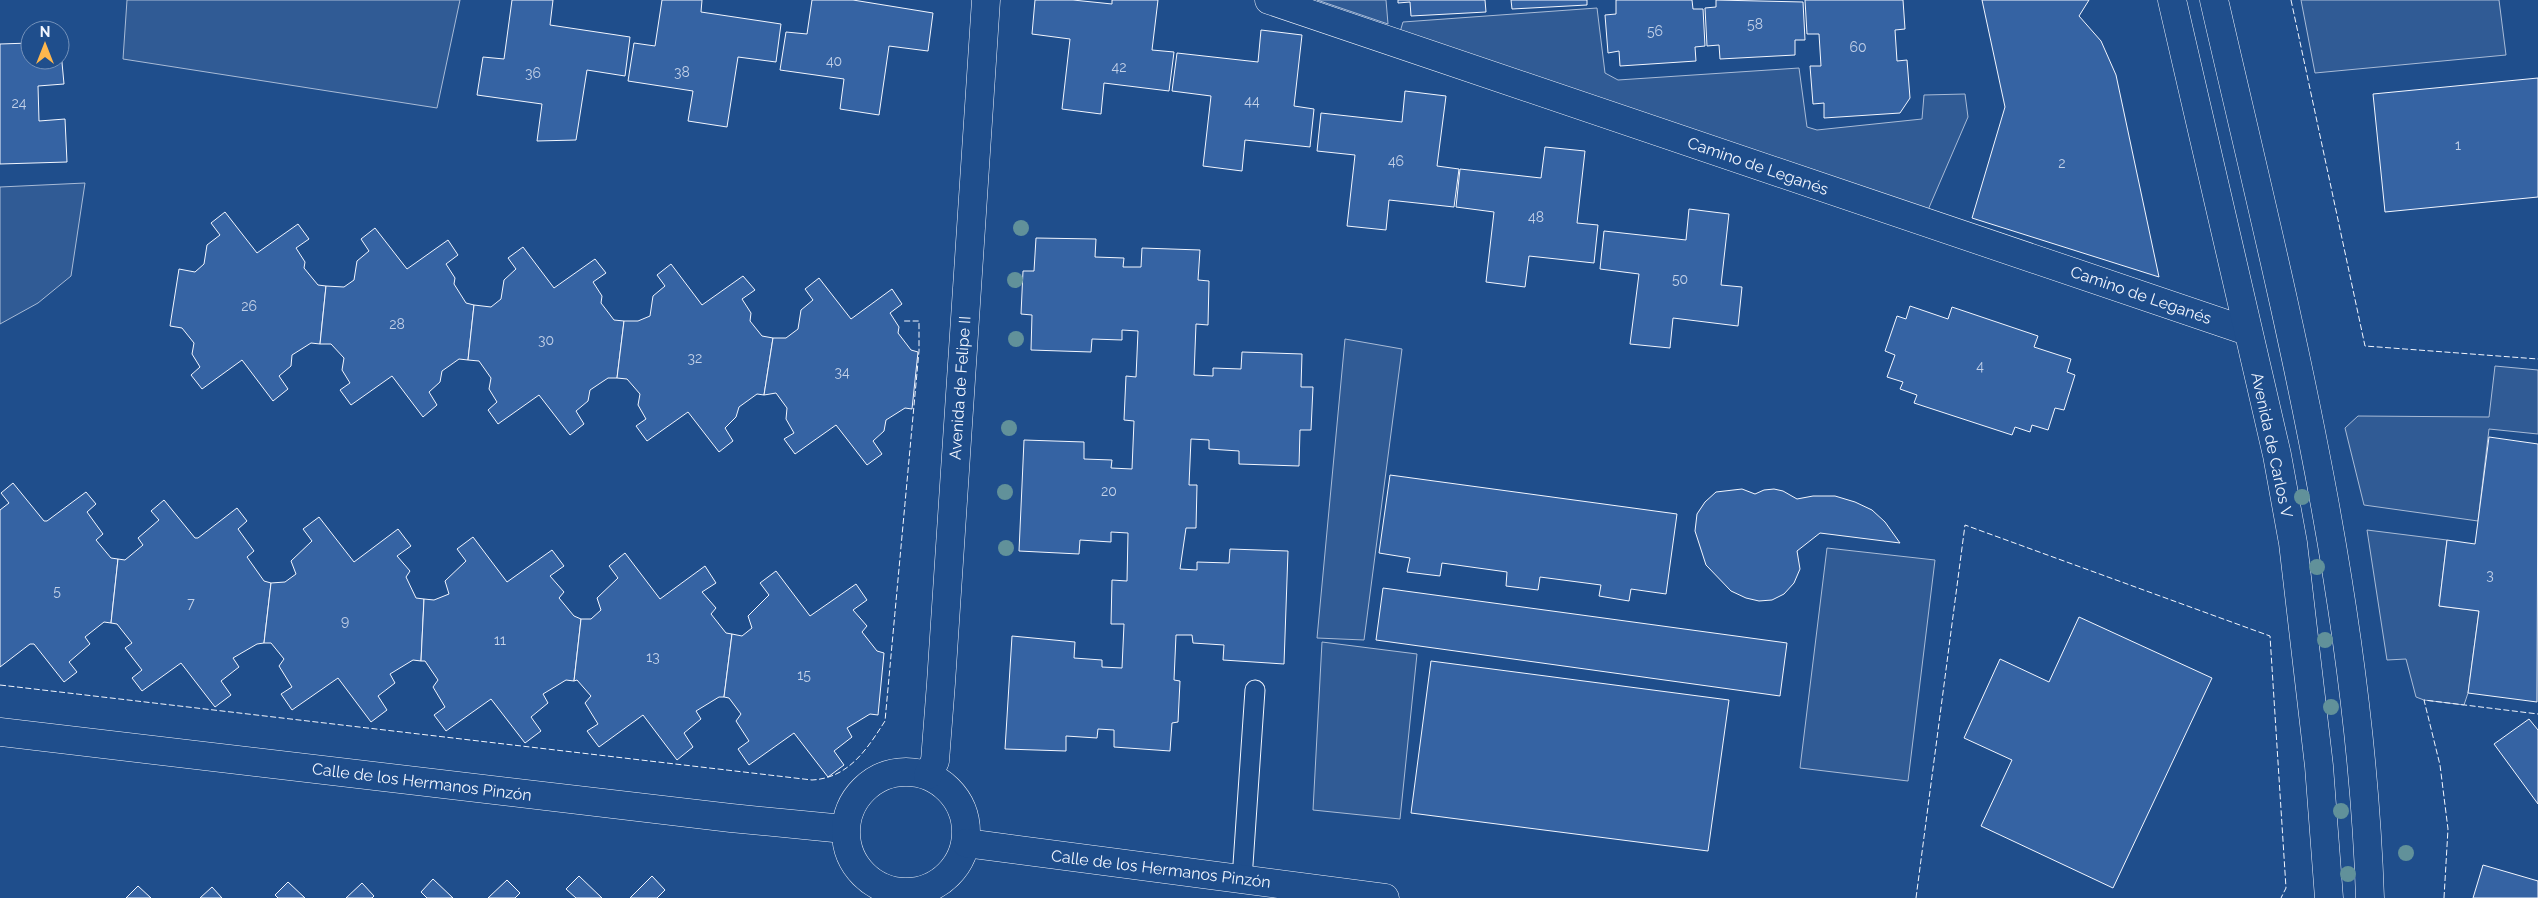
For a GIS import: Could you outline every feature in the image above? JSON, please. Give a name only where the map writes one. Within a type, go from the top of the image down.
[{"type":"street","name":"Avenida de Felipe II","points":[[928,775],[935,761],[941,683],[986,0]]},
{"type":"street","name":"Camino de Leganés","points":[[1269,0],[2247,331]]},
{"type":"street","name":"Avenida de Carlos V","points":[[2172,0],[2277,456],[2293,543],[2319,766],[2330,898]]},
{"type":"street","points":[[2214,0],[2306,401],[2331,540],[2362,762],[2370,898]]},
{"type":"street","name":"Calle de los Hermanos Pinzón","points":[[0,732],[721,817],[844,828]]},
{"type":"street","points":[[906,771],[928,775],[946,786],[960,803],[966,822],[966,843],[954,870],[931,888],[902,893],[871,891],[847,851],[844,828],[850,806],[864,788],[883,775],[906,771]]},
{"type":"street","name":"Calle de los Hermanos Pinzón","points":[[966,843],[1385,898]]},
{"type":"lane","points":[[1242,879],[1255,690]]},
{"type":"shaded area","points":[[127,0],[460,0],[437,108],[123,59]]},
{"type":"shaded area","points":[[1317,0],[1386,0],[1388,24]]},
{"type":"shaded area","points":[[2301,0],[2499,0],[2506,55],[2315,73]]},
{"type":"shaded area","points":[[1597,8],[1605,73],[1618,80],[1799,68],[1807,127],[1817,130],[1922,119],[1924,95],[1965,94],[1968,117],[1928,210],[1400,32],[1403,22]]},
{"type":"shaded area","points":[[85,183],[71,276],[38,303],[0,324],[0,187]]},
{"type":"shaded area","points":[[1345,339],[1402,349],[1364,640],[1317,638]]},
{"type":"shaded area","points":[[2495,366],[2538,370],[2538,434],[2489,429],[2478,521],[2364,505],[2345,428],[2358,416],[2489,417]]},
{"type":"shaded area","points":[[2367,530],[2447,540],[2439,606],[2479,611],[2468,693],[2464,705],[2424,700],[2416,697],[2406,659],[2387,660]]},
{"type":"shaded area","points":[[1827,548],[1935,560],[1908,781],[1800,768]]},
{"type":"shaded area","points":[[1322,642],[1417,654],[1400,819],[1313,810]]},
{"type":"building","points":[[512,0],[553,0],[550,25],[630,37],[625,76],[587,70],[576,140],[537,141],[542,104],[477,95],[483,57],[504,59]]},
{"type":"building","points":[[662,0],[702,0],[701,12],[781,24],[776,62],[738,57],[727,127],[688,121],[693,91],[628,81],[634,43],[655,46]]},
{"type":"building","points":[[812,0],[853,0],[933,13],[928,51],[889,46],[879,115],[840,109],[844,79],[780,70],[786,32],[807,34]]},
{"type":"building","points":[[1035,0],[1073,0],[1112,4],[1112,0],[1158,0],[1152,50],[1174,52],[1169,91],[1104,83],[1101,114],[1062,109],[1070,39],[1032,34]]},
{"type":"building","points":[[1398,0],[1485,0],[1486,12],[1411,16],[1410,2],[1398,3]]},
{"type":"building","points":[[1511,0],[1587,0],[1587,5],[1512,9]]},
{"type":"building","points":[[1616,0],[1692,0],[1693,9],[1703,9],[1705,46],[1695,47],[1696,61],[1620,66],[1619,51],[1608,53],[1605,15],[1616,14]]},
{"type":"building","points":[[1716,0],[1803,2],[1805,40],[1795,40],[1795,55],[1720,59],[1719,45],[1707,46],[1705,8],[1716,7]]},
{"type":"building","points":[[1805,0],[1903,0],[1905,29],[1895,30],[1897,61],[1907,60],[1910,98],[1900,113],[1824,118],[1824,103],[1813,104],[1810,66],[1821,66],[1819,34],[1807,34]]},
{"type":"building","points":[[1982,0],[2089,0],[2079,16],[2101,41],[2116,75],[2159,277],[1972,218],[2005,107]]},
{"type":"building","points":[[1261,30],[1302,35],[1294,106],[1314,109],[1310,147],[1245,140],[1242,171],[1203,166],[1211,96],[1172,91],[1177,53],[1258,62]]},
{"type":"building","points":[[20,43],[20,70],[63,70],[64,84],[38,86],[39,121],[65,119],[67,162],[0,164],[0,44]]},
{"type":"building","points":[[2538,78],[2538,197],[2385,212],[2373,94]]},
{"type":"building","points":[[1405,91],[1446,96],[1437,166],[1459,169],[1454,207],[1389,200],[1386,230],[1347,226],[1355,155],[1317,151],[1321,113],[1402,122]]},
{"type":"building","points":[[1545,147],[1585,151],[1577,223],[1598,225],[1594,263],[1529,256],[1525,287],[1486,282],[1494,212],[1456,207],[1460,169],[1541,178]]},
{"type":"building","points":[[1689,209],[1729,214],[1721,285],[1742,287],[1738,326],[1673,318],[1670,348],[1630,344],[1639,274],[1600,269],[1604,231],[1686,240]]},
{"type":"building","points":[[225,212],[257,253],[298,224],[309,239],[296,248],[305,262],[304,268],[318,285],[326,286],[320,344],[311,343],[292,355],[291,366],[279,376],[288,389],[273,401],[242,360],[202,389],[191,375],[200,367],[192,354],[194,343],[182,328],[170,326],[179,269],[195,272],[204,264],[207,245],[220,235],[211,223]]},
{"type":"building","points":[[375,228],[407,269],[448,240],[458,255],[446,264],[455,278],[454,284],[466,303],[474,305],[468,360],[459,359],[442,371],[440,382],[429,392],[437,405],[423,417],[392,376],[351,405],[340,390],[350,383],[342,370],[344,358],[331,344],[320,344],[326,286],[344,287],[354,280],[357,261],[369,251],[361,239]]},
{"type":"building","points":[[1036,238],[1096,239],[1095,257],[1124,258],[1123,267],[1141,267],[1142,248],[1200,250],[1198,280],[1209,281],[1208,325],[1196,324],[1194,375],[1213,376],[1213,368],[1241,369],[1242,352],[1302,354],[1301,387],[1313,387],[1311,430],[1300,430],[1299,466],[1239,464],[1239,451],[1209,449],[1209,440],[1191,439],[1189,485],[1197,485],[1196,528],[1186,528],[1180,569],[1197,570],[1197,562],[1229,563],[1230,549],[1288,551],[1284,664],[1223,660],[1224,645],[1193,643],[1192,635],[1176,635],[1174,680],[1180,681],[1178,722],[1172,723],[1170,751],[1114,747],[1114,730],[1098,729],[1097,738],[1066,736],[1066,751],[1005,749],[1012,636],[1075,642],[1074,658],[1102,660],[1102,667],[1122,668],[1124,624],[1111,624],[1112,580],[1127,581],[1128,533],[1111,532],[1111,542],[1080,540],[1079,554],[1019,551],[1024,440],[1084,442],[1084,459],[1112,460],[1111,468],[1132,469],[1134,421],[1124,420],[1126,376],[1136,377],[1138,331],[1122,330],[1122,340],[1092,339],[1091,352],[1031,350],[1032,315],[1021,314],[1023,271],[1034,271]]},
{"type":"building","points":[[523,247],[554,288],[595,259],[606,273],[593,282],[602,296],[601,303],[614,320],[624,321],[617,378],[608,378],[590,390],[588,401],[576,411],[584,424],[570,435],[539,395],[498,424],[488,410],[497,402],[489,389],[491,378],[479,361],[468,360],[474,305],[491,307],[501,299],[504,280],[516,269],[508,258]]},
{"type":"building","points":[[671,264],[702,305],[743,276],[755,290],[742,299],[751,313],[750,321],[762,336],[773,338],[764,395],[757,394],[739,407],[736,417],[725,428],[733,441],[719,452],[688,412],[647,441],[636,426],[646,419],[638,405],[640,394],[627,379],[617,378],[624,321],[638,321],[650,316],[653,296],[665,286],[657,275]]},
{"type":"building","points":[[819,278],[851,319],[892,289],[902,304],[890,313],[899,327],[898,333],[911,350],[918,352],[912,409],[905,408],[886,420],[884,431],[873,441],[882,454],[867,465],[836,425],[795,454],[784,439],[794,433],[786,419],[787,408],[776,393],[764,395],[773,338],[786,338],[798,329],[801,310],[813,300],[805,289]]},
{"type":"building","points":[[1910,306],[1948,319],[1952,307],[2038,336],[2034,347],[2071,359],[2067,372],[2075,375],[2064,410],[2055,408],[2048,430],[2032,425],[2030,432],[2015,427],[2012,435],[1914,403],[1917,395],[1900,389],[1903,382],[1887,377],[1895,355],[1885,351],[1897,316],[1906,319]]},
{"type":"building","points":[[2489,437],[2538,444],[2537,702],[2468,693],[2479,611],[2439,606],[2447,540],[2475,544]]},
{"type":"building","points":[[1390,475],[1677,514],[1666,594],[1631,589],[1629,601],[1599,596],[1601,585],[1540,577],[1538,590],[1506,586],[1507,572],[1442,563],[1440,576],[1407,572],[1410,558],[1379,553]]},
{"type":"building","points":[[13,483],[44,521],[47,521],[86,492],[96,504],[87,512],[103,534],[96,540],[111,558],[118,559],[111,623],[104,622],[85,637],[90,644],[69,662],[77,672],[64,682],[34,644],[30,644],[0,667],[0,510],[9,503],[1,493]]},
{"type":"building","points":[[1742,489],[1755,494],[1764,490],[1774,489],[1783,491],[1797,499],[1813,496],[1835,496],[1855,502],[1872,510],[1885,522],[1900,543],[1820,533],[1797,551],[1800,569],[1794,583],[1784,594],[1772,600],[1759,601],[1746,598],[1731,591],[1706,565],[1695,531],[1697,514],[1705,502],[1716,492]]},
{"type":"building","points":[[164,500],[195,538],[198,538],[237,508],[247,521],[238,529],[254,551],[247,557],[264,581],[271,583],[264,643],[257,644],[233,658],[239,667],[221,681],[231,695],[215,707],[181,663],[142,691],[132,678],[142,670],[125,648],[132,643],[117,624],[111,623],[118,559],[125,560],[143,545],[138,538],[159,520],[151,511]]},
{"type":"building","points":[[319,517],[354,562],[398,529],[411,546],[397,556],[410,571],[406,577],[416,598],[424,599],[421,661],[413,660],[390,674],[395,683],[378,696],[387,710],[371,722],[338,678],[292,710],[281,694],[292,687],[279,666],[284,659],[271,643],[264,643],[271,583],[285,582],[296,574],[291,561],[312,541],[303,529]]},
{"type":"building","points":[[473,537],[507,582],[552,550],[564,566],[550,576],[564,592],[559,598],[574,616],[581,619],[574,681],[566,680],[543,694],[548,703],[531,717],[541,731],[525,743],[491,699],[446,731],[434,715],[445,707],[433,687],[438,680],[425,661],[421,661],[424,599],[434,600],[449,594],[445,581],[466,561],[457,549]]},
{"type":"building","points":[[625,553],[660,599],[705,566],[716,583],[702,592],[716,608],[711,614],[726,633],[732,634],[724,697],[719,697],[696,711],[701,719],[684,733],[693,747],[677,760],[643,715],[599,747],[587,731],[598,724],[585,703],[591,696],[577,680],[574,681],[581,619],[591,619],[601,610],[597,598],[618,578],[609,566]]},
{"type":"building","points":[[776,571],[810,616],[856,584],[867,600],[853,610],[867,626],[862,632],[877,651],[884,653],[878,715],[870,714],[847,728],[852,737],[834,751],[844,765],[828,777],[794,733],[749,765],[738,749],[749,741],[736,721],[741,714],[729,698],[724,697],[732,634],[742,636],[752,628],[748,616],[769,595],[760,583]]},
{"type":"building","points":[[1383,588],[1787,643],[1780,696],[1376,640]]},
{"type":"building","points":[[2079,617],[2212,678],[2113,888],[1981,826],[2012,760],[1964,738],[2000,659],[2049,682]]},
{"type":"building","points":[[1431,661],[1729,700],[1708,851],[1411,813]]},
{"type":"building","points":[[2529,719],[2538,730],[2538,804],[2494,744]]},
{"type":"building","points":[[2483,865],[2538,881],[2538,898],[2473,898]]},
{"type":"building","points":[[579,876],[602,898],[576,898],[566,889]]},
{"type":"building","points":[[652,876],[665,890],[657,898],[630,898]]},
{"type":"building","points":[[433,879],[453,898],[427,898],[421,892]]},
{"type":"building","points":[[507,880],[520,893],[515,898],[488,898]]},
{"type":"building","points":[[288,882],[305,898],[278,898],[275,895]]},
{"type":"building","points":[[362,883],[374,896],[372,898],[346,898]]},
{"type":"building","points":[[138,886],[151,898],[126,898]]},
{"type":"building","points":[[212,887],[222,898],[200,898]]},
{"type":"fence","points":[[2291,0],[2365,346],[2538,359]]},
{"type":"fence","points":[[0,685],[812,780],[836,774],[856,760],[885,721],[919,351],[919,321],[902,321]]},
{"type":"fence","points":[[1916,898],[1965,525],[2270,636],[2286,888],[2281,898]]},
{"type":"fence","points":[[2444,898],[2448,829],[2440,765],[2424,700],[2538,714]]}]
